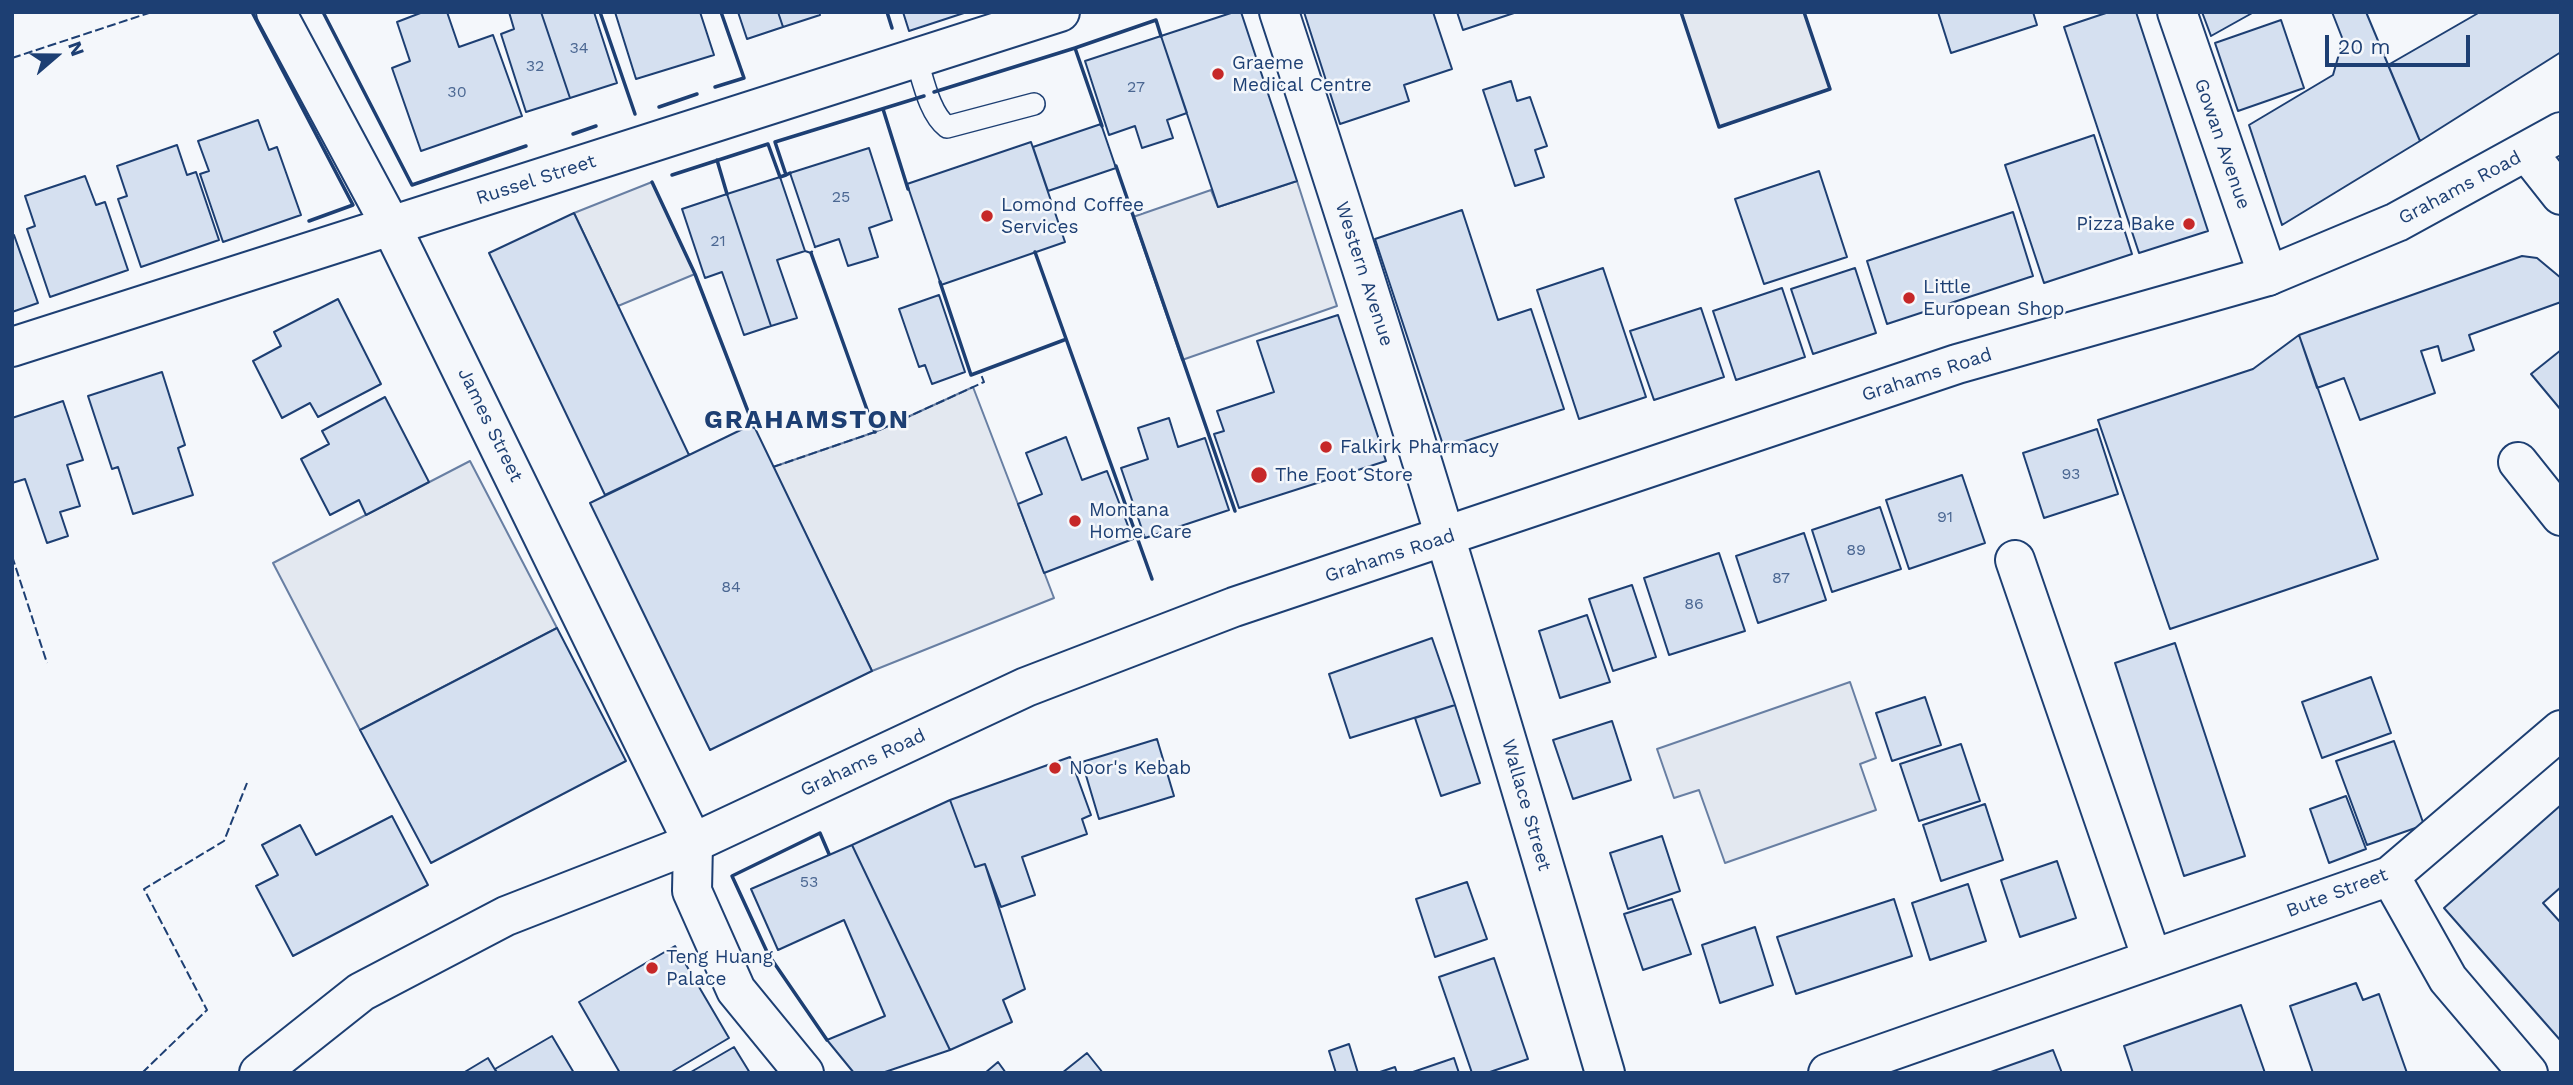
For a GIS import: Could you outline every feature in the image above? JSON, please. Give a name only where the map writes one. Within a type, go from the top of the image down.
[{"type":"street","name":"James Street","points":[[276,12],[391,226],[693,843]]},
{"type":"street","name":"Russel Street","points":[[12,347],[1060,12]]},
{"type":"street","name":"Western Avenue","points":[[1279,12],[1356,245],[1447,538]]},
{"type":"street","name":"Gowan Avenue","points":[[2178,12],[2267,276]]},
{"type":"street","name":"Grahams Road","points":[[259,1073],[361,992],[506,916],[693,843],[1026,687],[1234,607],[1447,538],[1957,364],[2267,276],[2397,222],[2561,132]]},
{"type":"street","points":[[2527,152],[2561,195]]},
{"type":"street","points":[[2518,462],[2561,516]]},
{"type":"street","name":"Wallace Street","points":[[1447,538],[1605,1073]]},
{"type":"street","points":[[2015,560],[2152,959]]},
{"type":"street","name":"Bute Street","points":[[1828,1073],[1875,1065],[2152,959],[2390,876],[2561,730]]},
{"type":"street","points":[[693,843],[692,891],[736,990],[804,1073]]},
{"type":"street","points":[[2390,876],[2448,979],[2528,1073]]},
{"type":"lane","points":[[916,58],[932,104],[941,122],[947,127],[1034,104]]},
{"type":"shaded area","points":[[1681,12],[1804,12],[1830,89],[1719,127]]},
{"type":"shaded area","points":[[1297,181],[1337,306],[1182,360],[1133,217],[1211,190],[1218,207]]},
{"type":"shaded area","points":[[652,182],[695,274],[618,306],[574,213]]},
{"type":"shaded area","points":[[973,387],[1054,598],[872,671],[773,467],[875,432]]},
{"type":"shaded area","points":[[470,461],[557,628],[360,730],[273,563]]},
{"type":"shaded area","points":[[1850,682],[1876,758],[1860,764],[1876,810],[1725,863],[1699,790],[1674,798],[1657,749]]},
{"type":"building","points":[[423,12],[447,12],[459,47],[493,35],[522,116],[421,151],[392,68],[410,61],[397,22]]},
{"type":"building","points":[[509,12],[541,12],[570,98],[526,112],[501,34],[514,29]]},
{"type":"building","points":[[541,12],[594,12],[617,83],[570,98]]},
{"type":"building","points":[[615,12],[700,12],[714,55],[636,79]]},
{"type":"building","points":[[738,12],[778,12],[783,27],[747,39]]},
{"type":"building","points":[[778,12],[819,12],[820,15],[783,27]]},
{"type":"building","points":[[903,12],[967,12],[909,31]]},
{"type":"building","name":"Graeme Medical Centre","points":[[1241,12],[1297,181],[1218,207],[1161,36]]},
{"type":"building","points":[[1304,12],[1433,12],[1452,69],[1404,85],[1409,101],[1340,124]]},
{"type":"building","points":[[1457,12],[1517,12],[1463,30]]},
{"type":"building","points":[[1938,12],[2033,12],[2037,25],[1951,53]]},
{"type":"building","points":[[2109,12],[2136,12],[2208,231],[2139,253],[2064,27]]},
{"type":"building","points":[[2202,12],[2254,12],[2211,36]]},
{"type":"building","points":[[2332,12],[2366,12],[2420,141],[2282,225],[2249,125],[2333,75],[2343,40]]},
{"type":"building","points":[[2480,12],[2561,12],[2561,52],[2420,141],[2388,65]]},
{"type":"building","points":[[2281,20],[2304,88],[2238,111],[2215,43]]},
{"type":"building","points":[[1161,36],[1187,113],[1167,120],[1173,138],[1142,148],[1135,126],[1109,135],[1085,61]]},
{"type":"building","points":[[1511,81],[1517,101],[1530,97],[1547,146],[1535,150],[1544,177],[1515,186],[1483,90]]},
{"type":"building","points":[[258,120],[269,150],[277,147],[301,215],[223,242],[200,174],[209,171],[198,141]]},
{"type":"building","points":[[1101,124],[1116,168],[1048,191],[1033,147]]},
{"type":"building","points":[[2094,135],[2132,254],[2044,283],[2005,165]]},
{"type":"building","name":"Lomond Coffee Services","points":[[1031,142],[1065,242],[941,285],[907,184]]},
{"type":"building","points":[[177,145],[187,175],[196,172],[219,240],[141,267],[118,199],[127,196],[117,166]]},
{"type":"building","points":[[869,148],[892,220],[869,228],[878,257],[848,266],[839,239],[815,247],[790,173]]},
{"type":"building","points":[[1819,171],[1847,257],[1764,284],[1735,199]]},
{"type":"building","points":[[85,176],[96,205],[105,202],[128,270],[50,297],[27,229],[35,226],[25,196]]},
{"type":"building","points":[[780,177],[805,251],[777,260],[797,318],[771,326],[727,194]]},
{"type":"building","points":[[727,194],[771,326],[744,335],[722,272],[705,278],[682,209]]},
{"type":"building","points":[[1462,210],[1498,320],[1531,309],[1564,409],[1444,448],[1375,239]]},
{"type":"building","points":[[2013,212],[2033,276],[1887,324],[1867,261]]},
{"type":"building","points":[[574,213],[689,455],[605,495],[489,253]]},
{"type":"building","points":[[14,235],[38,303],[12,312],[12,236]]},
{"type":"building","points":[[2522,256],[2537,258],[2561,278],[2561,302],[2469,335],[2474,350],[2442,361],[2438,346],[2421,351],[2435,393],[2360,420],[2344,378],[2317,388],[2299,335]]},
{"type":"building","points":[[1603,268],[1646,397],[1579,419],[1537,290]]},
{"type":"building","points":[[1855,268],[1876,333],[1813,354],[1791,289]]},
{"type":"building","points":[[1782,288],[1805,357],[1736,380],[1713,311]]},
{"type":"building","points":[[939,295],[965,372],[932,384],[925,365],[919,367],[899,309]]},
{"type":"building","points":[[338,299],[381,384],[318,417],[310,403],[282,418],[253,361],[281,346],[274,332]]},
{"type":"building","points":[[1701,308],[1724,377],[1654,400],[1630,331]]},
{"type":"building","points":[[1338,315],[1386,461],[1239,508],[1214,434],[1224,431],[1217,411],[1274,392],[1257,341]]},
{"type":"building","points":[[2299,335],[2378,559],[2170,629],[2098,420],[2253,369]]},
{"type":"building","points":[[2561,350],[2561,410],[2531,374]]},
{"type":"building","points":[[162,372],[185,445],[178,448],[193,495],[133,514],[118,467],[112,469],[88,396]]},
{"type":"building","points":[[385,397],[429,482],[366,515],[359,500],[330,515],[301,459],[329,444],[322,431]]},
{"type":"building","points":[[63,401],[83,460],[67,465],[80,506],[60,512],[68,536],[47,543],[25,479],[12,483],[12,418]]},
{"type":"building","points":[[1169,418],[1178,447],[1205,438],[1229,510],[1145,538],[1121,468],[1148,459],[1138,428]]},
{"type":"building","points":[[753,424],[872,671],[710,750],[590,503]]},
{"type":"building","points":[[2097,429],[2118,494],[2044,518],[2023,453]]},
{"type":"building","name":"Montana Home Care","points":[[1066,437],[1082,480],[1107,471],[1133,539],[1044,573],[1018,504],[1042,494],[1026,453]]},
{"type":"building","points":[[1962,475],[1985,543],[1909,569],[1886,500]]},
{"type":"building","points":[[1880,507],[1901,569],[1832,592],[1812,530]]},
{"type":"building","points":[[1804,533],[1826,600],[1758,623],[1736,556]]},
{"type":"building","points":[[1719,553],[1745,631],[1669,655],[1644,578]]},
{"type":"building","points":[[1632,585],[1656,657],[1613,671],[1589,599]]},
{"type":"building","points":[[1587,615],[1610,682],[1560,698],[1539,631]]},
{"type":"building","points":[[557,628],[626,761],[431,863],[360,730]]},
{"type":"building","points":[[1432,638],[1455,705],[1350,738],[1329,674]]},
{"type":"building","points":[[2175,643],[2245,856],[2184,876],[2115,663]]},
{"type":"building","points":[[2371,677],[2391,733],[2322,758],[2302,702]]},
{"type":"building","points":[[1925,697],[1941,745],[1892,761],[1876,713]]},
{"type":"building","points":[[1455,705],[1480,783],[1441,796],[1415,718]]},
{"type":"building","points":[[1612,721],[1631,780],[1573,799],[1553,740]]},
{"type":"building","points":[[1157,739],[1174,796],[1099,819],[1082,762]]},
{"type":"building","points":[[2394,741],[2424,825],[2367,845],[2336,761]]},
{"type":"building","points":[[1961,744],[1980,801],[1919,821],[1900,764]]},
{"type":"building","points":[[1070,757],[1091,815],[1082,819],[1087,834],[1022,857],[1035,895],[1001,907],[985,864],[975,867],[950,800]]},
{"type":"building","points":[[2346,796],[2366,849],[2329,863],[2310,809]]},
{"type":"building","points":[[950,800],[975,867],[985,864],[1025,989],[1003,1000],[1012,1022],[950,1050],[852,845]]},
{"type":"building","points":[[1985,804],[2003,860],[1941,881],[1923,825]]},
{"type":"building","points":[[2561,805],[2561,887],[2543,903],[2561,923],[2561,1041],[2444,908]]},
{"type":"building","points":[[392,816],[428,885],[293,956],[256,886],[278,875],[262,845],[300,825],[316,855]]},
{"type":"building","points":[[1662,836],[1680,891],[1628,909],[1610,853]]},
{"type":"building","points":[[852,845],[950,1050],[882,1073],[854,1073],[827,1040],[885,1016],[844,920],[778,950],[751,889]]},
{"type":"building","points":[[2057,861],[2076,918],[2020,937],[2001,880]]},
{"type":"building","points":[[1467,882],[1487,939],[1435,957],[1416,899]]},
{"type":"building","points":[[1968,884],[1986,941],[1930,960],[1912,903]]},
{"type":"building","points":[[1672,899],[1691,954],[1643,970],[1624,914]]},
{"type":"building","points":[[1894,899],[1912,956],[1796,994],[1777,937]]},
{"type":"building","points":[[1755,927],[1773,985],[1720,1003],[1702,945]]},
{"type":"building","points":[[675,946],[729,1038],[670,1073],[620,1073],[579,1002]]},
{"type":"building","points":[[1494,958],[1528,1059],[1487,1073],[1472,1073],[1439,977]]},
{"type":"building","points":[[2356,983],[2363,1000],[2379,994],[2407,1073],[2313,1073],[2290,1006]]},
{"type":"building","points":[[2241,1005],[2265,1073],[2133,1073],[2124,1046]]},
{"type":"building","points":[[552,1036],[574,1073],[497,1073],[495,1069]]},
{"type":"building","points":[[1349,1044],[1358,1073],[1336,1073],[1329,1051]]},
{"type":"building","points":[[734,1047],[750,1073],[691,1072]]},
{"type":"building","points":[[2053,1050],[2062,1073],[1988,1073]]},
{"type":"building","points":[[1087,1053],[1103,1073],[1062,1073]]},
{"type":"building","points":[[488,1058],[497,1073],[463,1073]]},
{"type":"building","points":[[1454,1058],[1459,1073],[1410,1073]]},
{"type":"building","points":[[998,1062],[1006,1073],[985,1073]]},
{"type":"building","points":[[1395,1067],[1397,1073],[1377,1073]]},
{"type":"fence","points":[[12,58],[152,12]]},
{"type":"fence","points":[[805,251],[811,253],[815,247]]},
{"type":"fence","points":[[773,467],[875,432],[984,382],[980,372]]},
{"type":"fence","points":[[12,556],[47,663]]},
{"type":"fence","points":[[142,1073],[207,1010],[144,889],[224,841],[247,783]]},
{"type":"wall","points":[[252,12],[353,205],[309,221]]},
{"type":"wall","points":[[323,12],[412,185],[526,146]]},
{"type":"wall","points":[[600,12],[635,114]]},
{"type":"wall","points":[[715,87],[744,78],[721,12]]},
{"type":"wall","points":[[887,12],[892,28]]},
{"type":"wall","points":[[1681,12],[1719,127],[1830,89],[1804,12]]},
{"type":"wall","points":[[1075,48],[1156,20],[1161,36]]},
{"type":"wall","points":[[934,92],[1075,48],[1102,126]]},
{"type":"wall","points":[[659,107],[697,94]]},
{"type":"wall","points":[[790,173],[786,175],[775,142],[924,96]]},
{"type":"wall","points":[[883,109],[908,189]]},
{"type":"wall","points":[[573,134],[596,126]]},
{"type":"wall","points":[[672,175],[768,144],[780,177],[786,175]]},
{"type":"wall","points":[[717,160],[727,194]]},
{"type":"wall","points":[[1116,166],[1235,511]]},
{"type":"wall","points":[[652,182],[695,274],[754,427]]},
{"type":"wall","points":[[1035,252],[1152,579]]},
{"type":"wall","points":[[811,253],[875,432]]},
{"type":"wall","points":[[940,282],[971,375],[1064,340]]},
{"type":"wall","points":[[827,1040],[768,954],[732,876],[820,833],[829,854]]},
{"type":"place","name":"Graeme Medical Centre","points":[[1218,74]]},
{"type":"place","name":"Lomond Coffee Services","points":[[987,216]]},
{"type":"place","name":"Pizza Bake","points":[[2189,224]]},
{"type":"place","name":"Little European Shop","points":[[1909,298]]},
{"type":"place","name":"Falkirk Pharmacy","points":[[1326,447]]},
{"type":"place","name":"The Foot Store","points":[[1259,475]]},
{"type":"place","name":"Montana Home Care","points":[[1075,521]]},
{"type":"place","name":"Noor's Kebab","points":[[1055,768]]},
{"type":"place","name":"Teng Huang Palace","points":[[652,968]]},
{"type":"district","name":"GRAHAMSTON","points":[[807,420]]}]
